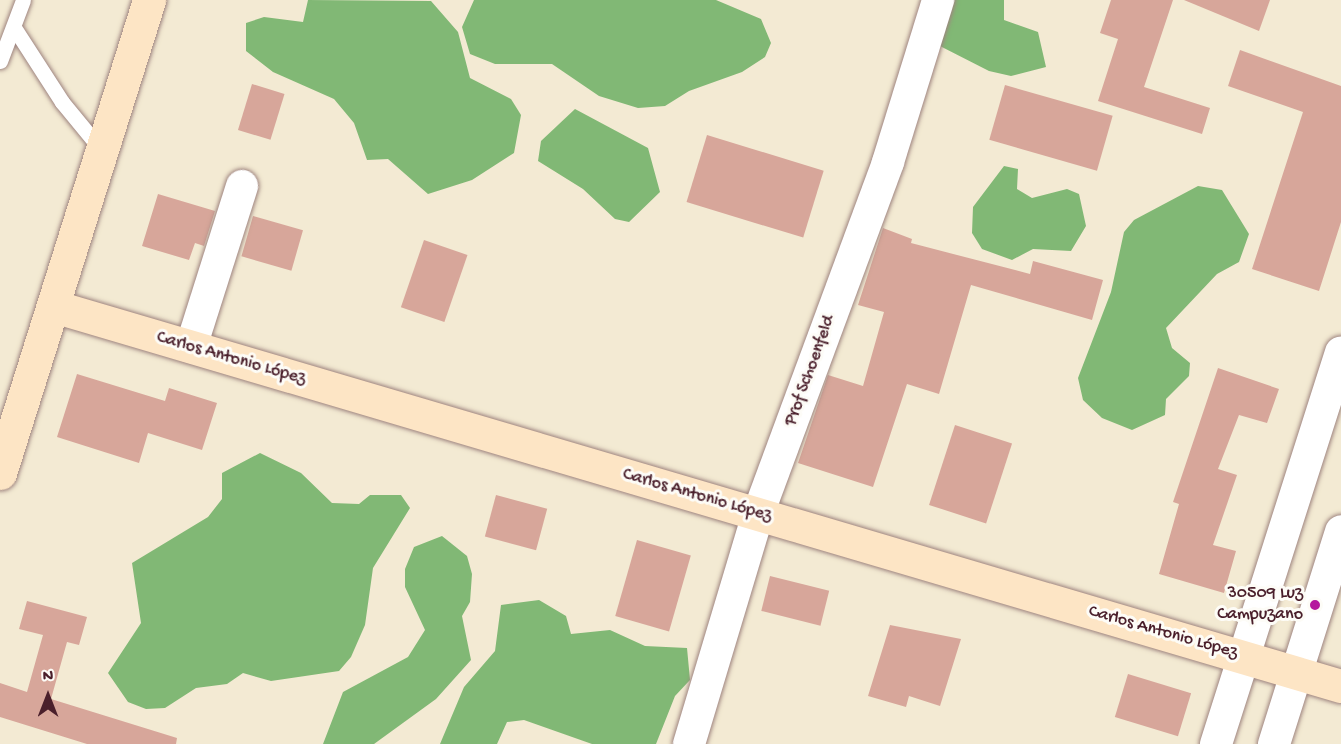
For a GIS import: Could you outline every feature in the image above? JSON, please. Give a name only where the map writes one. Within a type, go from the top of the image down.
[{"type":"main road","points":[[0,473],[53,306],[99,147],[149,0]]},
{"type":"main road","name":"Carlos Antonio López","points":[[53,306],[1341,686]]},
{"type":"street","name":"Prof Schoenfeld","points":[[689,744],[758,514],[888,162],[938,0]]},
{"type":"street","points":[[191,347],[242,186]]},
{"type":"street","points":[[1216,744],[1341,352]]},
{"type":"street","points":[[1274,744],[1341,531]]},
{"type":"lane","points":[[0,61],[15,29],[23,0]]},
{"type":"lane","points":[[15,29],[62,102],[99,147]]},
{"type":"green space","points":[[308,0],[431,1],[458,32],[470,78],[511,99],[521,115],[514,153],[472,180],[428,194],[388,159],[367,160],[354,123],[334,99],[273,72],[246,51],[246,23],[264,17],[303,22]]},
{"type":"green space","points":[[474,0],[716,0],[761,19],[771,43],[765,57],[742,72],[689,91],[665,106],[638,108],[599,96],[552,64],[495,64],[470,54],[462,27]]},
{"type":"green space","points":[[939,0],[1004,0],[1004,20],[1038,32],[1046,67],[1011,76],[989,71],[936,44]]},
{"type":"green space","points":[[575,109],[648,148],[660,192],[629,222],[615,219],[583,189],[538,161],[541,141]]},
{"type":"green space","points":[[1004,166],[1018,169],[1017,189],[1032,198],[1067,189],[1079,194],[1086,226],[1071,251],[1033,249],[1012,260],[982,249],[972,233],[973,207]]},
{"type":"green space","points":[[1198,186],[1222,190],[1249,234],[1239,262],[1217,274],[1166,328],[1172,348],[1190,363],[1189,376],[1166,399],[1165,415],[1132,430],[1102,418],[1083,400],[1078,378],[1111,292],[1124,232],[1134,220]]},
{"type":"green space","points":[[260,453],[301,473],[332,503],[359,504],[370,495],[401,495],[410,508],[373,568],[365,625],[351,657],[339,671],[271,681],[243,673],[227,684],[196,688],[165,708],[146,709],[128,702],[108,673],[141,623],[132,563],[208,517],[222,499],[222,473]]},
{"type":"green space","points":[[442,536],[467,556],[472,574],[470,602],[462,616],[471,660],[436,699],[374,744],[323,744],[343,692],[408,657],[425,630],[405,587],[405,569],[414,547]]},
{"type":"green space","points":[[539,600],[566,616],[571,634],[610,630],[645,646],[687,648],[690,680],[675,696],[656,744],[592,744],[524,720],[507,722],[497,744],[440,744],[464,687],[495,651],[501,605]]},
{"type":"building","points":[[1111,0],[1173,0],[1144,87],[1210,108],[1202,134],[1098,101],[1118,39],[1100,33]]},
{"type":"building","points":[[1184,0],[1270,0],[1259,31]]},
{"type":"building","points":[[1240,50],[1341,86],[1341,222],[1319,291],[1252,269],[1303,112],[1228,86]]},
{"type":"building","points":[[252,84],[285,94],[270,140],[238,130]]},
{"type":"building","points":[[1005,85],[1113,116],[1097,171],[989,140]]},
{"type":"building","points":[[707,135],[824,171],[803,238],[687,202]]},
{"type":"building","points":[[158,194],[215,211],[204,246],[195,243],[189,260],[142,246]]},
{"type":"building","points":[[253,216],[303,230],[291,271],[241,256]]},
{"type":"building","points":[[883,228],[912,239],[911,243],[1030,274],[1033,261],[1103,280],[1092,320],[971,285],[939,394],[907,384],[873,487],[798,463],[828,375],[863,386],[884,312],[858,305]]},
{"type":"building","points":[[424,240],[467,255],[444,322],[401,307]]},
{"type":"building","points":[[1218,368],[1279,389],[1267,423],[1239,415],[1218,469],[1237,475],[1213,545],[1236,551],[1224,593],[1159,574],[1179,504],[1173,502]]},
{"type":"building","points":[[77,374],[165,401],[169,388],[217,403],[202,450],[148,433],[139,463],[57,437]]},
{"type":"building","points":[[955,425],[1012,444],[986,523],[929,505]]},
{"type":"building","points":[[496,495],[547,509],[536,550],[485,537]]},
{"type":"building","points":[[637,540],[691,555],[669,631],[615,616]]},
{"type":"building","points":[[770,576],[829,591],[820,626],[761,611]]},
{"type":"building","points":[[27,601],[87,617],[79,645],[67,642],[51,699],[177,738],[176,744],[87,744],[0,717],[0,683],[27,692],[43,635],[19,629]]},
{"type":"building","points":[[890,625],[961,639],[940,706],[909,696],[906,707],[868,696]]},
{"type":"building","points":[[1128,674],[1191,693],[1178,736],[1115,717]]},
{"type":"place","name":"30509 Luz Campuzano","points":[[1315,605]]}]
